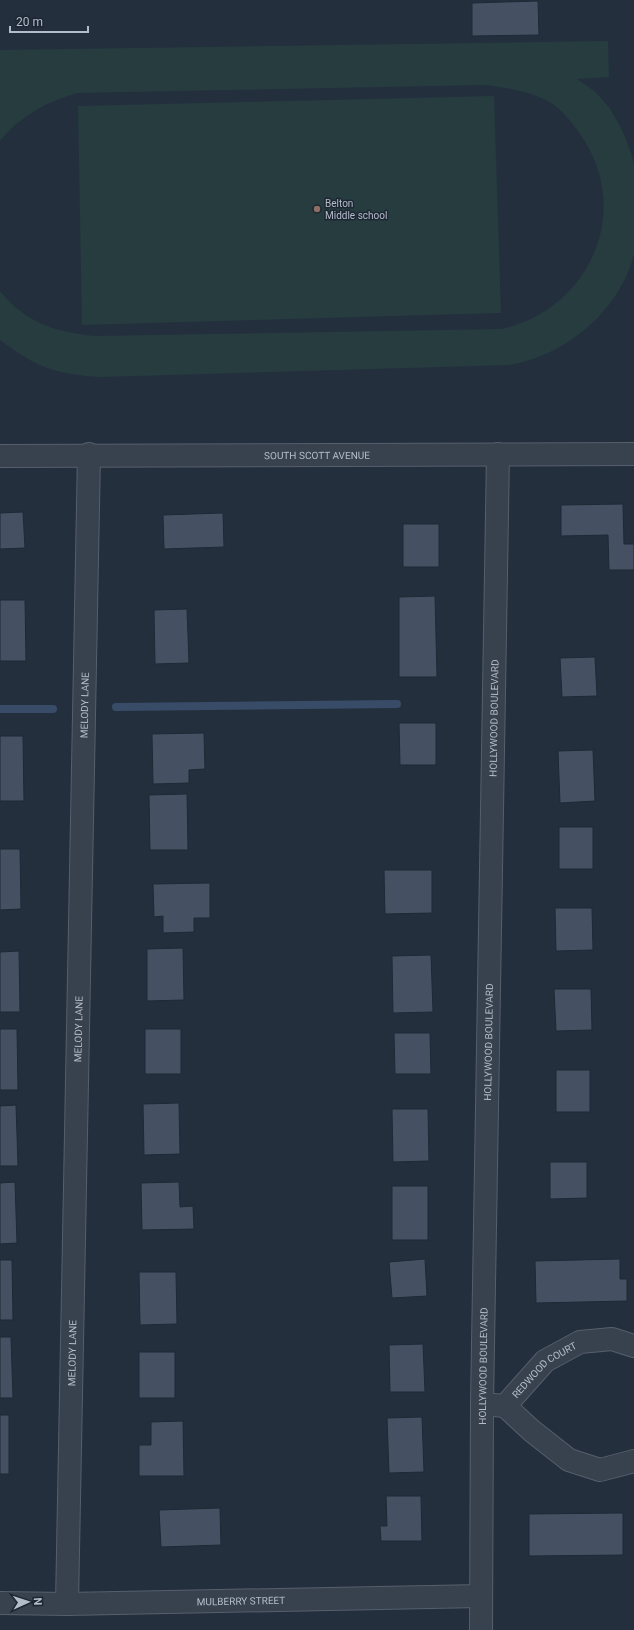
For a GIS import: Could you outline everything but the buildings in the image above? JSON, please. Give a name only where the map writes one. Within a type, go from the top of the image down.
[{"type":"street","name":"SOUTH SCOTT AVENUE","points":[[0,456],[89,454],[634,454]]},
{"type":"street","name":"MELODY LANE","points":[[67,1604],[89,454]]},
{"type":"street","name":"HOLLYWOOD BOULEVARD","points":[[481,1630],[482,1404],[498,454]]},
{"type":"street","name":"REDWOOD COURT","points":[[505,1406],[545,1361],[580,1342],[612,1339],[634,1346]]},
{"type":"street","name":"REDWOOD COURT","points":[[482,1404],[505,1406],[532,1431],[569,1460],[600,1470],[634,1461]]},
{"type":"street","name":"MULBERRY STREET","points":[[0,1603],[67,1604],[481,1596]]},
{"type":"green space","points":[[608,41],[609,77],[577,79],[595,92],[610,109],[624,135],[634,163],[634,254],[627,275],[603,312],[587,328],[550,352],[530,360],[509,365],[101,377],[71,374],[47,368],[13,350],[0,340],[0,291],[20,311],[42,324],[67,332],[95,336],[502,329],[533,318],[559,301],[580,279],[594,252],[602,224],[603,194],[596,163],[580,134],[561,110],[546,100],[532,94],[487,85],[78,93],[56,100],[35,111],[16,124],[0,141],[0,50]]},
{"type":"green space","points":[[494,96],[501,313],[82,325],[78,106]]},
{"type":"waterway","points":[[116,707],[397,704]]},
{"type":"waterway","points":[[0,709],[53,709]]},
{"type":"place","name":"Belton Middle school","points":[[317,209]]}]
